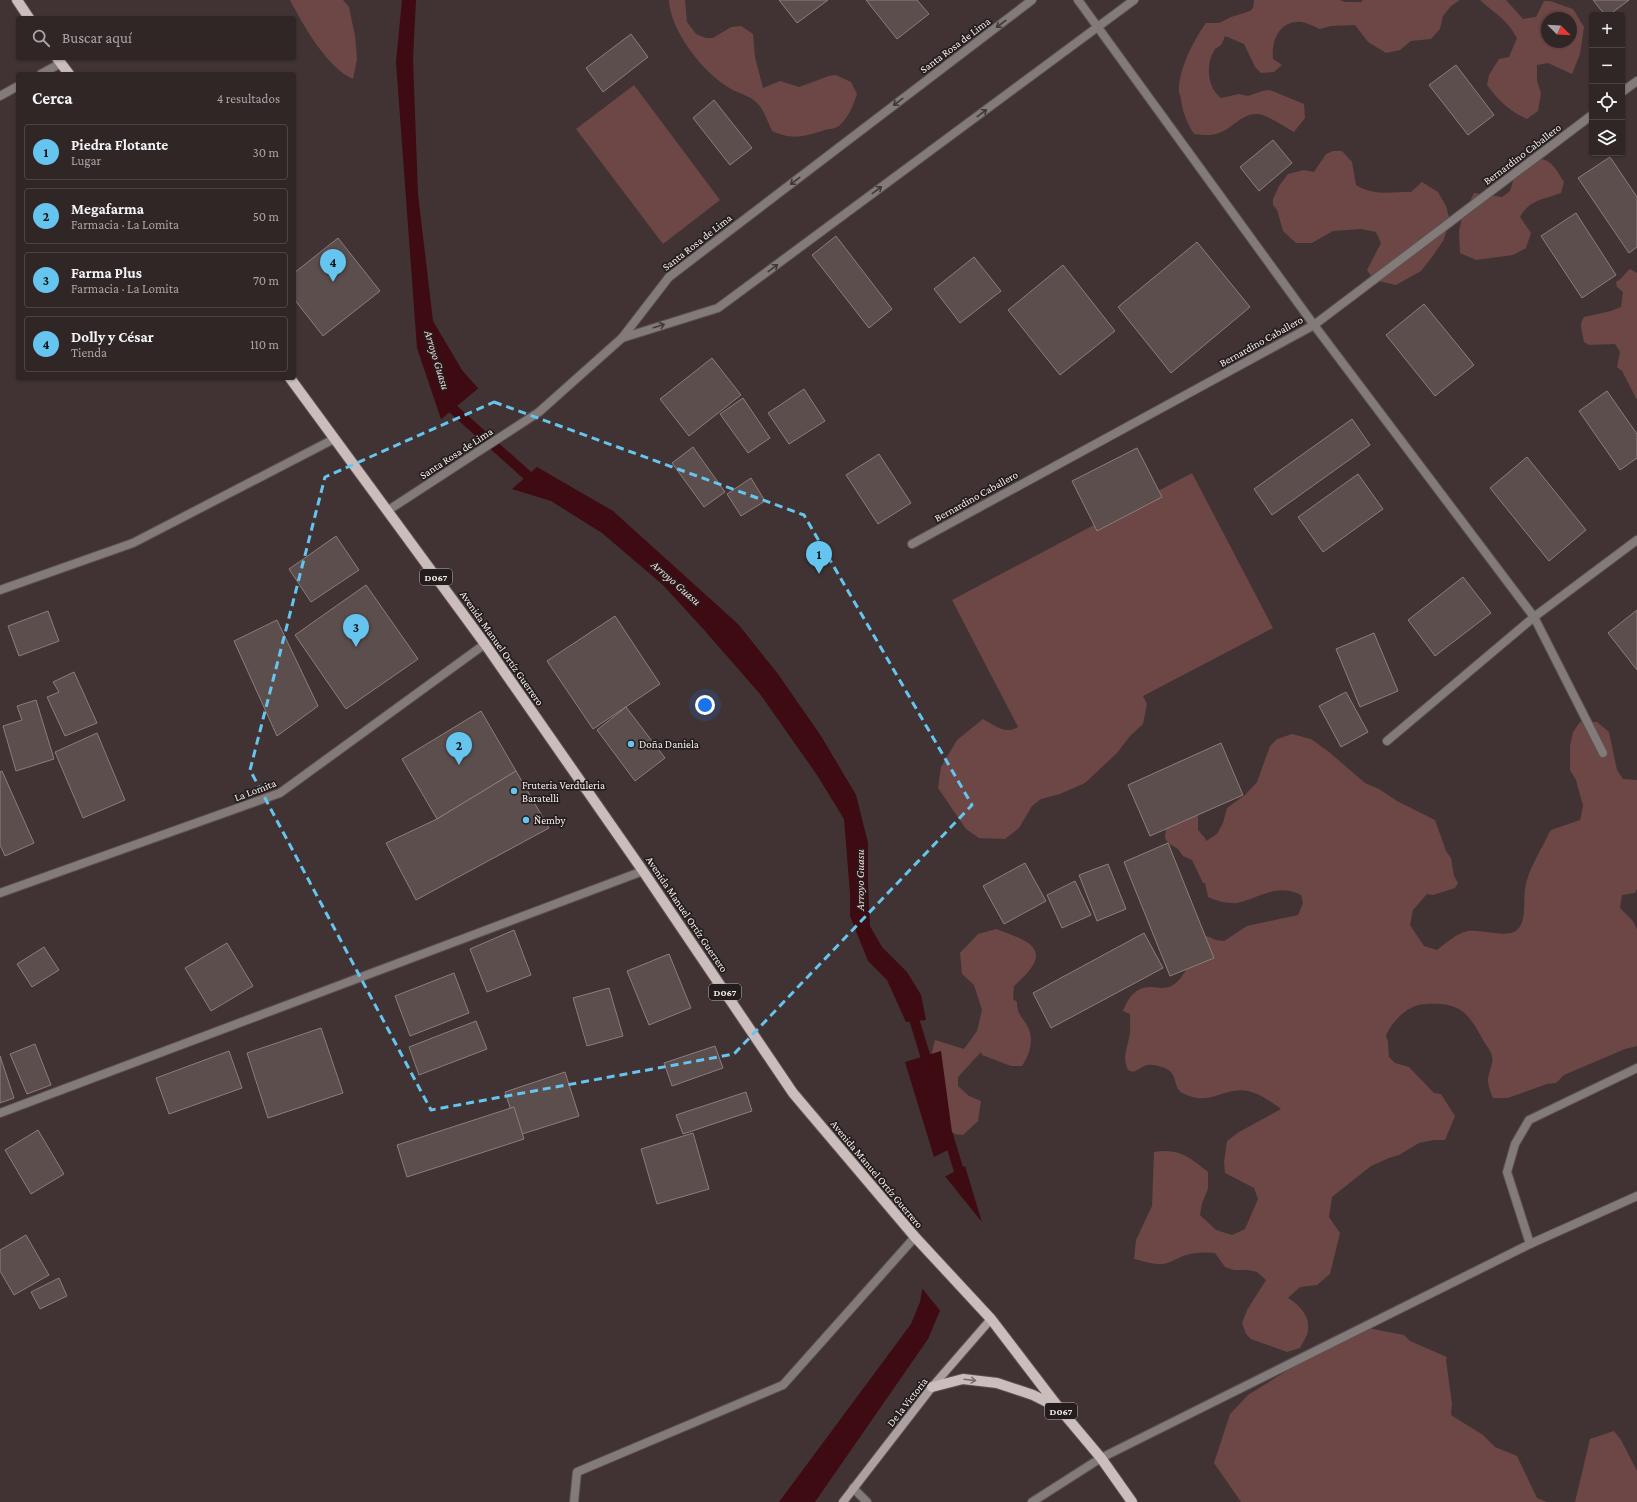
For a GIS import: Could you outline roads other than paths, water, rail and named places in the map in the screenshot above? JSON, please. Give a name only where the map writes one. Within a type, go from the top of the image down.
[{"type":"main road","points":[[17,0],[28,16]]},
{"type":"main road","points":[[59,61],[67,72]]},
{"type":"main road","name":"Avenida Manuel Ortíz Guerrero","points":[[291,380],[485,644],[644,871],[793,1093],[915,1237],[991,1319],[1059,1408],[1101,1458],[1132,1502]]},
{"type":"main road","name":"De la Victoria","points":[[842,1502],[932,1387],[991,1319]]},
{"type":"main road","points":[[932,1387],[963,1379],[997,1383],[1032,1395],[1059,1408]]},
{"type":"street","name":"Santa Rosa de Lima","points":[[387,511],[539,412],[622,338],[668,277],[1032,0]]},
{"type":"street","points":[[1078,0],[1314,324],[1534,617],[1603,753]]},
{"type":"street","points":[[622,338],[718,308],[1134,0]]},
{"type":"street","points":[[44,72],[59,61]]},
{"type":"street","points":[[1625,90],[1637,81]]},
{"type":"street","points":[[0,96],[16,87]]},
{"type":"street","name":"Bernardino Caballero","points":[[912,544],[1314,324],[1589,117]]},
{"type":"street","points":[[0,590],[133,543],[334,439]]},
{"type":"street","points":[[1387,741],[1534,617],[1637,540]]},
{"type":"street","name":"La Lomita","points":[[0,893],[280,793],[485,644]]},
{"type":"street","points":[[0,1114],[644,871]]},
{"type":"street","points":[[1530,1244],[1507,1172],[1515,1144],[1529,1120],[1637,1068]]},
{"type":"street","points":[[1032,1502],[1101,1458],[1530,1244],[1637,1196]]},
{"type":"street","points":[[574,1502],[577,1472],[783,1385],[915,1237]]},
{"type":"street","points":[[853,1488],[867,1502]]},
{"type":"water","points":[[402,0],[416,0],[413,59],[418,194],[433,321],[462,370],[485,396],[445,431],[417,348],[396,62]]},
{"type":"water","points":[[537,467],[613,511],[738,624],[778,674],[821,736],[856,795],[868,843],[870,926],[882,947],[907,972],[921,995],[926,1020],[906,1022],[887,980],[868,961],[850,916],[850,893],[844,819],[817,775],[760,694],[663,585],[602,533],[551,501],[512,489]]},
{"type":"water","points":[[941,1051],[954,1147],[934,1157],[905,1062]]},
{"type":"water","points":[[965,1166],[986,1236],[935,1182]]},
{"type":"water","points":[[923,1285],[942,1306],[928,1339],[815,1502],[779,1502],[911,1324],[920,1302]]},
{"type":"waterway","name":"Arroyo Guasu","points":[[452,408],[537,484]]},
{"type":"waterway","name":"Arroyo Guasu","points":[[911,1009],[929,1068]]},
{"type":"waterway","name":"Arroyo Guasu","points":[[948,1135],[962,1181]]},
{"type":"place","name":"Dolly y César","points":[[333,282]]},
{"type":"place","name":"Piedra Flotante","points":[[819,574]]},
{"type":"place","name":"Farma Plus","points":[[356,647]]},
{"type":"place","name":"Doña Daniela","points":[[631,744]]},
{"type":"place","name":"Megafarma","points":[[459,765]]},
{"type":"place","name":"Fruteria Verduleria Baratelli","points":[[514,791]]},
{"type":"place","name":"Ñemby","points":[[526,820]]}]
